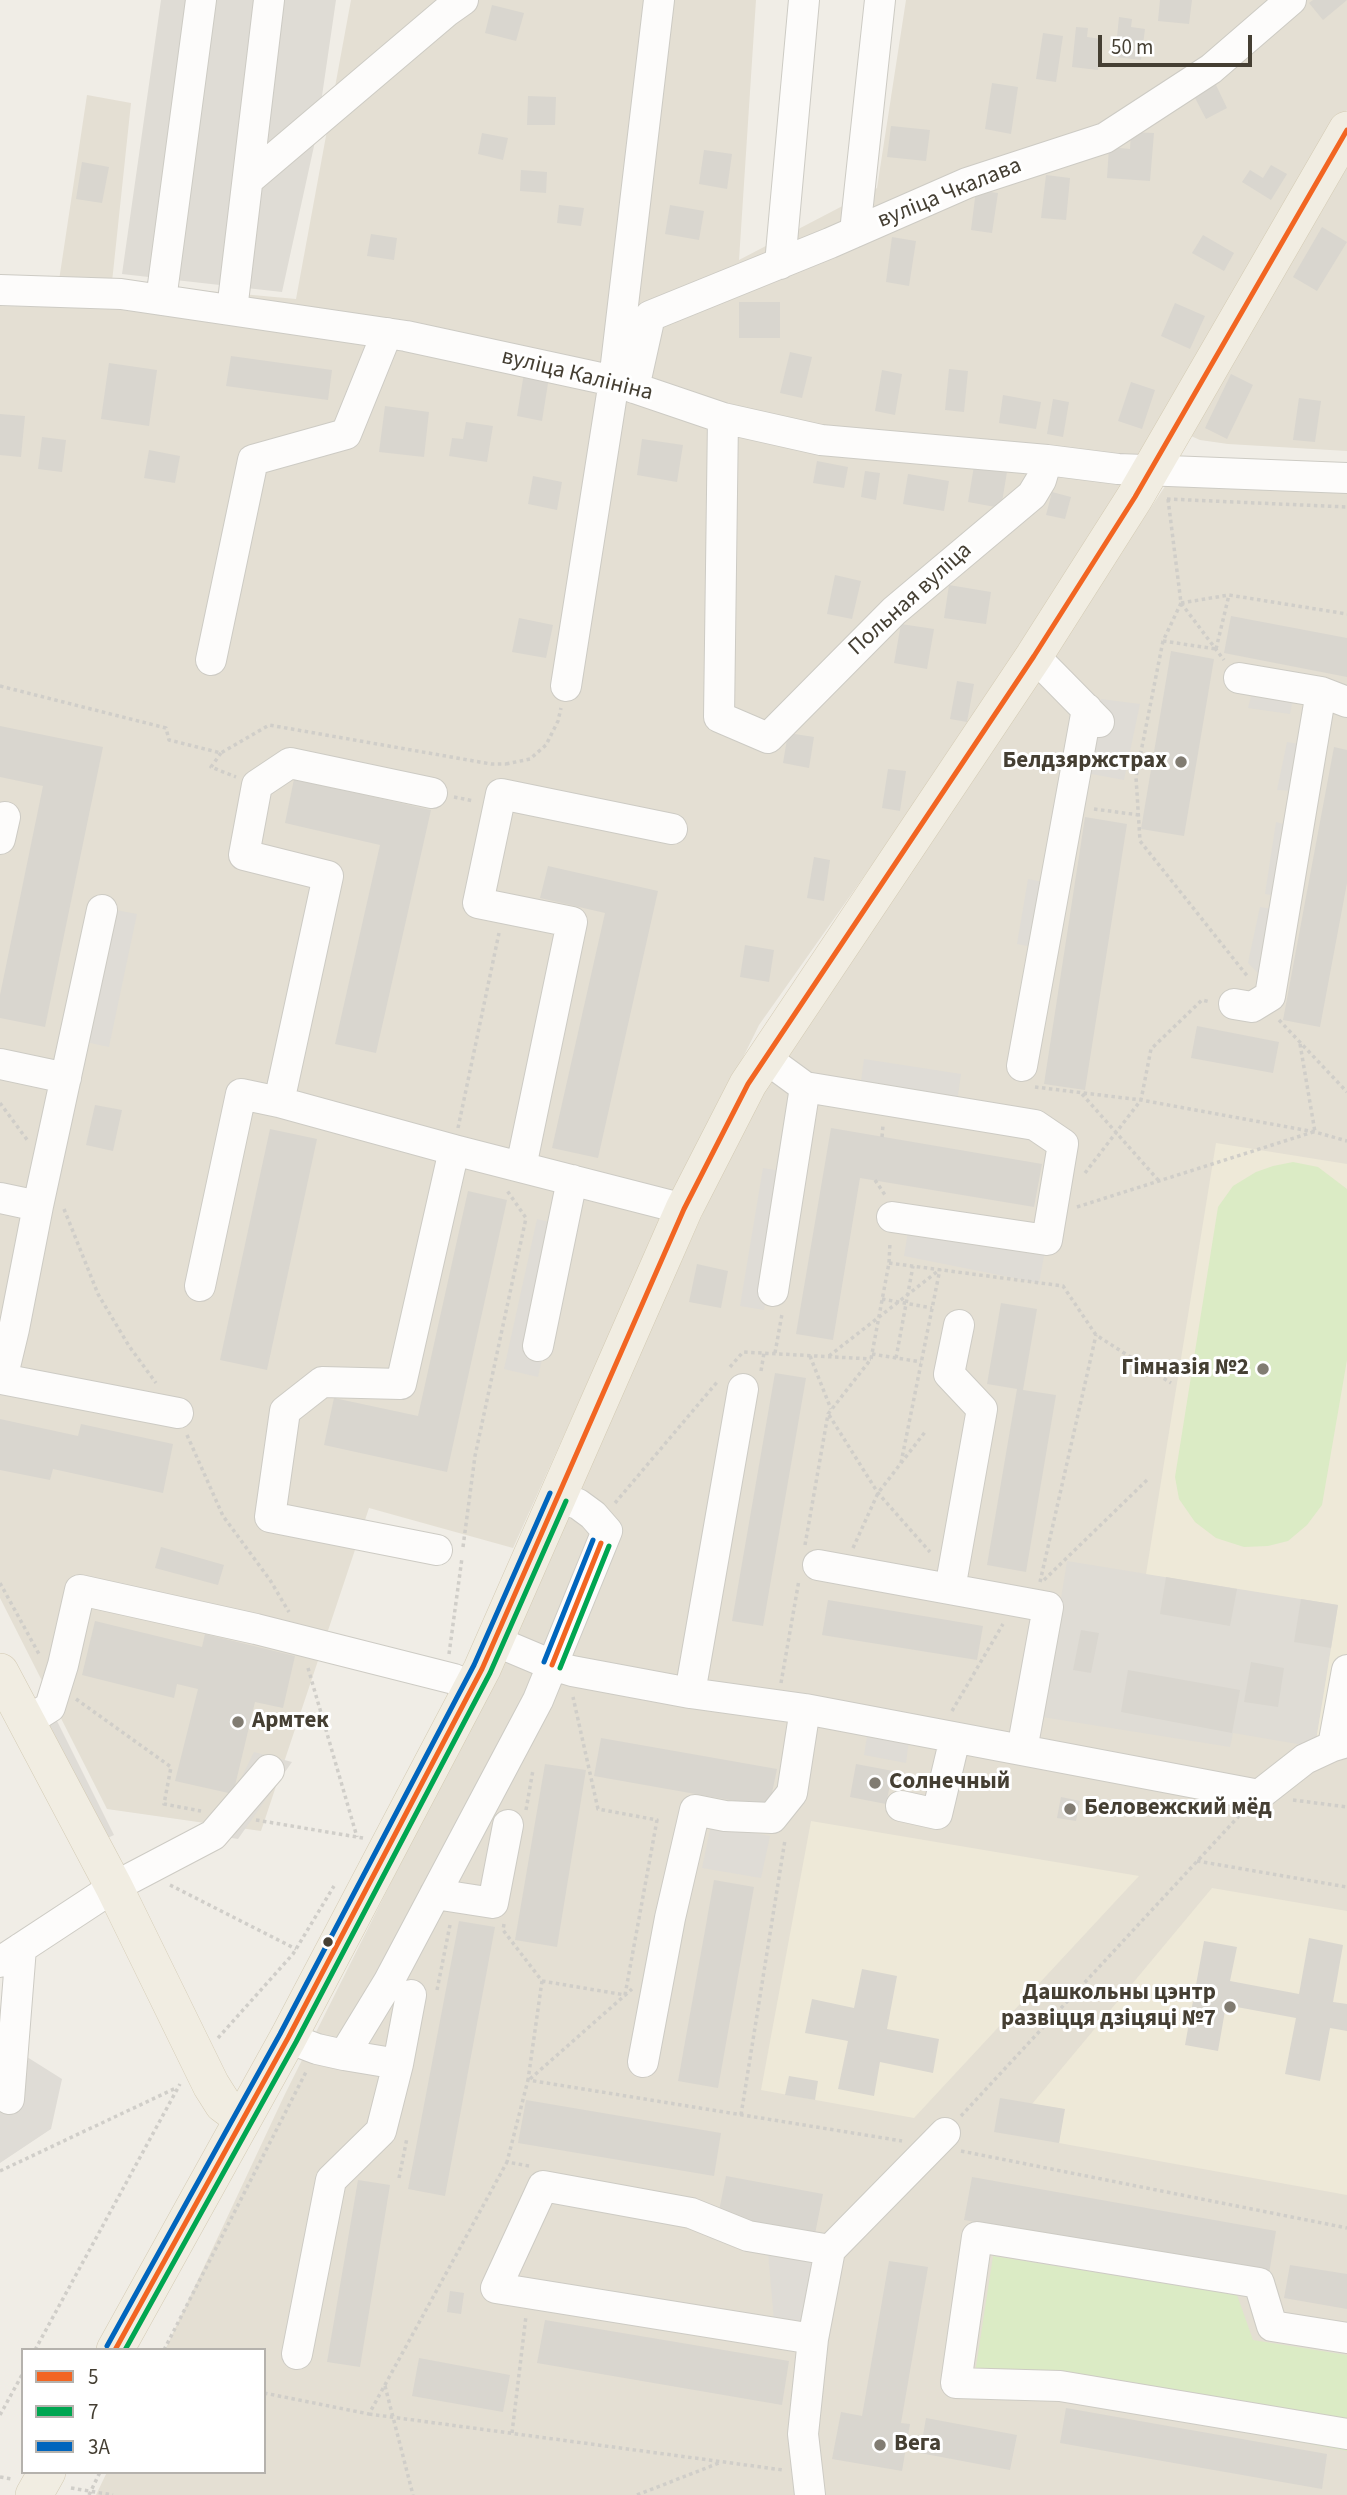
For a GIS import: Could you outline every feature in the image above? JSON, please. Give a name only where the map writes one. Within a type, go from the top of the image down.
[{"type":"main road","points":[[116,2348],[243,2119],[316,2048],[472,1687],[495,1641],[684,1209],[748,1084],[1034,656],[1152,469],[1347,130]]},
{"type":"main road","points":[[0,1672],[114,1887],[211,2085],[223,2104],[243,2119]]},
{"type":"main road","points":[[34,2495],[46,2474]]},
{"type":"street","points":[[161,300],[201,0]]},
{"type":"street","points":[[232,310],[269,0]]},
{"type":"street","points":[[248,180],[463,0]]},
{"type":"street","points":[[566,686],[624,385],[659,0]]},
{"type":"street","points":[[780,264],[804,0]]},
{"type":"street","points":[[855,232],[880,0]]},
{"type":"street","name":"вуліца Чкалава","points":[[624,385],[650,316],[780,264],[967,183],[1105,138],[1211,69],[1292,0]]},
{"type":"street","name":"вуліца Калініна","points":[[0,290],[121,294],[387,333],[624,385],[723,418],[821,440],[1118,469],[1347,478]]},
{"type":"street","points":[[212,660],[253,460],[346,435],[387,333]]},
{"type":"street","name":"Польная вуліца","points":[[723,418],[719,717],[768,738],[894,611],[1032,495],[1041,480],[1047,460]]},
{"type":"street","points":[[1026,1076],[1093,715],[1034,656]]},
{"type":"street","points":[[1233,672],[1334,697],[1274,933],[1270,996],[1252,1007],[1234,1004]]},
{"type":"street","points":[[279,1102],[328,876],[244,855],[257,785],[289,763],[432,793]]},
{"type":"street","points":[[513,1177],[572,922],[478,903],[499,800],[672,829]]},
{"type":"street","points":[[102,910],[47,1167],[50,1206],[1,1378],[178,1413]]},
{"type":"street","points":[[764,1057],[805,1087],[1035,1125],[1063,1144],[1047,1240],[892,1217]]},
{"type":"street","points":[[0,1064],[66,1079]]},
{"type":"street","points":[[773,1291],[805,1087]]},
{"type":"street","points":[[200,1286],[241,1094],[454,1150],[513,1177],[572,1180],[684,1209]]},
{"type":"street","points":[[436,1550],[270,1517],[285,1411],[322,1382],[401,1384],[454,1150]]},
{"type":"street","points":[[538,1346],[572,1180]]},
{"type":"street","points":[[0,1198],[50,1206]]},
{"type":"street","points":[[951,1583],[982,1409],[949,1374],[959,1325]]},
{"type":"street","points":[[690,1693],[743,1390]]},
{"type":"street","points":[[316,2048],[389,1980],[538,1700],[562,1668],[607,1531],[593,1515],[578,1504],[558,1497]]},
{"type":"street","points":[[831,1567],[951,1583],[1017,1602],[1048,1607],[1022,1750]]},
{"type":"street","points":[[26,1722],[50,1707],[80,1590],[299,1640],[454,1679],[472,1687]]},
{"type":"street","points":[[495,1641],[562,1668],[690,1693],[805,1709],[1259,1795],[1305,1759],[1340,1744],[1347,1670]]},
{"type":"street","points":[[643,2062],[695,1810],[725,1816],[772,1818],[792,1793],[805,1709]]},
{"type":"street","points":[[901,1806],[937,1814],[947,1736]]},
{"type":"street","points":[[9,2099],[10,1955],[114,1887],[213,1835],[269,1770]]},
{"type":"street","points":[[435,1894],[493,1903],[509,1825]]},
{"type":"street","points":[[297,2354],[331,2180],[381,2132],[411,1995]]},
{"type":"street","points":[[316,2048],[398,2064]]},
{"type":"street","points":[[810,2495],[803,2434],[813,2339],[831,2250],[939,2139]]},
{"type":"street","points":[[813,2339],[496,2288],[543,2186],[691,2213],[748,2236],[831,2250]]},
{"type":"street","points":[[1347,2338],[1272,2326],[1259,2283],[977,2236],[956,2383],[1060,2386],[1347,2434]]},
{"type":"path","points":[[1233,672],[1181,603],[1168,499],[1347,507]]},
{"type":"path","points":[[1181,603],[1228,595],[1347,614]]},
{"type":"path","points":[[1216,649],[1228,595]]},
{"type":"path","points":[[1181,603],[1163,641],[1136,777],[1140,841],[1237,961]]},
{"type":"path","points":[[1163,641],[1216,649]]},
{"type":"path","points":[[0,686],[166,728],[169,740],[221,753]]},
{"type":"path","points":[[257,785],[211,767],[221,753],[269,725],[491,764],[530,759],[546,745],[558,721],[566,686]]},
{"type":"path","points":[[432,793],[499,800],[506,764]]},
{"type":"path","points":[[1090,809],[1139,815]]},
{"type":"path","points":[[454,1150],[504,908]]},
{"type":"path","points":[[1084,1174],[1141,1100],[1151,1049],[1202,1000]]},
{"type":"path","points":[[1274,1015],[1347,1092]]},
{"type":"path","points":[[1300,1043],[1315,1132]]},
{"type":"path","points":[[1026,1076],[1081,1093],[1141,1100],[1315,1132],[1347,1141]]},
{"type":"path","points":[[1081,1093],[1159,1181]]},
{"type":"path","points":[[0,1103],[47,1167]]},
{"type":"path","points":[[882,1137],[883,1124]]},
{"type":"path","points":[[1051,1215],[1315,1132]]},
{"type":"path","points":[[449,1656],[475,1456],[526,1218],[513,1177]]},
{"type":"path","points":[[50,1206],[129,1346],[178,1413],[223,1516],[270,1580],[295,1622],[357,1837]]},
{"type":"path","points":[[951,1583],[878,1493],[828,1413],[872,1356],[889,1263],[1063,1286],[1096,1335],[1171,1383]]},
{"type":"path","points":[[896,1358],[914,1266]]},
{"type":"path","points":[[829,1356],[940,1269]]},
{"type":"path","points":[[901,1463],[940,1269]]},
{"type":"path","points":[[882,1299],[932,1308]]},
{"type":"path","points":[[1096,1335],[1040,1584],[1148,1479]]},
{"type":"path","points":[[607,1513],[743,1352],[872,1356],[921,1362]]},
{"type":"path","points":[[809,1355],[831,1409]]},
{"type":"path","points":[[831,1567],[878,1493],[925,1432]]},
{"type":"path","points":[[0,1583],[57,1685],[171,1767],[164,1804],[367,1839]]},
{"type":"path","points":[[947,1736],[1017,1602]]},
{"type":"path","points":[[562,1668],[571,1689],[598,1809],[657,1820],[625,1995]]},
{"type":"path","points":[[939,2139],[1259,1795],[1347,1807]]},
{"type":"path","points":[[741,2115],[786,1833]]},
{"type":"path","points":[[1197,1861],[1347,1887]]},
{"type":"path","points":[[503,1930],[542,1981],[625,1995]]},
{"type":"path","points":[[528,2080],[662,1963]]},
{"type":"path","points":[[369,2414],[507,2162],[528,2080],[542,1981]]},
{"type":"path","points":[[165,2348],[316,2048]]},
{"type":"path","points":[[528,2080],[741,2115],[939,2139],[1347,2228]]},
{"type":"path","points":[[0,2171],[178,2087]]},
{"type":"path","points":[[507,2162],[534,2167]]},
{"type":"path","points":[[512,2433],[527,2306]]},
{"type":"path","points":[[0,2415],[21,2377]]},
{"type":"path","points":[[385,2385],[413,2495]]},
{"type":"path","points":[[266,2393],[369,2414],[790,2471]]},
{"type":"path","points":[[637,2495],[722,2462]]},
{"type":"path","points":[[99,2474],[90,2493],[113,2495]]},
{"type":"shaded area","points":[[161,0],[336,0],[316,137],[282,292],[122,274]]},
{"type":"shaded area","points":[[351,0],[756,0],[739,260],[877,188],[906,0],[1347,0],[1347,110],[1137,467],[927,787],[759,1025],[642,1262],[513,1548],[369,1508],[261,1831],[107,1809],[0,1598],[0,306],[55,307],[87,95],[131,103],[112,282],[296,299]]},
{"type":"shaded area","points":[[1347,167],[1347,451],[1228,444],[1191,436]]},
{"type":"shaded area","points":[[1168,482],[1347,490],[1347,2495],[96,2495],[106,2474],[266,2474],[266,2348],[166,2348],[285,2094],[491,1683],[755,1098]]},
{"type":"shaded area","points":[[1255,681],[1295,688],[1290,714],[1248,708]]},
{"type":"shaded area","points":[[1101,699],[1140,704],[1124,780],[1086,773]]},
{"type":"shaded area","points":[[1287,742],[1300,744],[1293,791],[1277,790]]},
{"type":"shaded area","points":[[1276,822],[1287,825],[1277,896],[1265,894]]},
{"type":"shaded area","points":[[1028,879],[1049,883],[1037,948],[1017,944]]},
{"type":"shaded area","points":[[95,906],[137,914],[109,1047],[67,1038]]},
{"type":"shaded area","points":[[1260,907],[1272,909],[1260,975],[1248,963]]},
{"type":"shaded area","points":[[864,1059],[961,1074],[957,1102],[860,1088]]},
{"type":"shaded area","name":"Гімназія №2","points":[[1216,1143],[1347,1164],[1347,1752],[1315,1747],[1338,1605],[1146,1574]]},
{"type":"shaded area","points":[[763,1168],[787,1172],[764,1310],[740,1306]]},
{"type":"shaded area","points":[[537,1219],[571,1227],[538,1377],[504,1369]]},
{"type":"shaded area","points":[[910,1219],[1047,1240],[1039,1283],[904,1256]]},
{"type":"shaded area","points":[[1067,1561],[1338,1605],[1315,1747],[1233,1733],[1230,1747],[1042,1717]]},
{"type":"shaded area","points":[[56,1719],[114,1835],[99,1842],[41,1727]]},
{"type":"shaded area","points":[[868,1730],[909,1740],[906,1763],[864,1755]]},
{"type":"shaded area","points":[[254,1752],[292,1762],[238,1839],[213,1835]]},
{"type":"shaded area","points":[[811,1821],[1139,1876],[914,2118],[761,2090]]},
{"type":"shaded area","points":[[711,1825],[770,1836],[761,1878],[702,1868]]},
{"type":"shaded area","name":"Дашкольны цэнтр развіцця дзіцяці №7","points":[[1212,1888],[1347,1911],[1347,2195],[1059,2143],[1064,2109],[1032,2104]]},
{"type":"shaded area","points":[[0,2040],[62,2079],[51,2129],[0,2163]]},
{"type":"shaded area","points":[[830,2250],[813,2339],[775,2333],[768,2252]]},
{"type":"green space","name":"Гімназія №2","points":[[1293,1162],[1318,1167],[1347,1189],[1347,1360],[1322,1505],[1307,1525],[1288,1541],[1268,1546],[1244,1547],[1216,1538],[1195,1522],[1179,1499],[1175,1477],[1218,1207],[1233,1186],[1256,1172]]},
{"type":"green space","points":[[993,2256],[1237,2295],[1253,2340],[1347,2355],[1347,2451],[974,2380]]},
{"type":"building","points":[[1160,0],[1192,0],[1189,24],[1158,21]]},
{"type":"building","points":[[1313,0],[1347,0],[1323,20],[1309,3]]},
{"type":"building","points":[[492,5],[524,13],[516,41],[485,33]]},
{"type":"building","points":[[1119,17],[1132,19],[1131,27],[1145,29],[1141,60],[1115,57]]},
{"type":"building","points":[[1076,27],[1088,28],[1087,37],[1101,39],[1098,70],[1072,67]]},
{"type":"building","points":[[1043,33],[1063,36],[1056,82],[1036,79]]},
{"type":"building","points":[[992,83],[1018,87],[1011,134],[985,129]]},
{"type":"building","points":[[1216,85],[1227,108],[1206,119],[1194,96]]},
{"type":"building","points":[[528,96],[556,97],[555,125],[527,125]]},
{"type":"building","points":[[891,126],[930,130],[926,161],[887,157]]},
{"type":"building","points":[[1131,132],[1154,133],[1150,181],[1107,178],[1109,147],[1130,149]]},
{"type":"building","points":[[482,133],[508,138],[503,160],[478,154]]},
{"type":"building","points":[[704,150],[732,154],[727,189],[699,184]]},
{"type":"building","points":[[82,162],[109,167],[102,203],[76,199]]},
{"type":"building","points":[[1271,165],[1287,174],[1271,200],[1242,182],[1250,170],[1263,178]]},
{"type":"building","points":[[521,170],[547,172],[546,193],[520,191]]},
{"type":"building","points":[[1046,175],[1070,178],[1066,220],[1041,218]]},
{"type":"building","points":[[976,190],[998,193],[992,233],[971,230]]},
{"type":"building","points":[[559,205],[584,208],[581,226],[557,223]]},
{"type":"building","points":[[670,205],[704,211],[699,240],[665,234]]},
{"type":"building","points":[[1322,227],[1347,242],[1317,291],[1293,277]]},
{"type":"building","points":[[371,234],[397,238],[394,260],[367,256]]},
{"type":"building","points":[[1203,235],[1234,253],[1224,271],[1192,253]]},
{"type":"building","points":[[892,237],[916,241],[909,286],[886,282]]},
{"type":"building","points":[[739,302],[780,302],[780,338],[739,338]]},
{"type":"building","points":[[1175,303],[1205,316],[1190,349],[1161,336]]},
{"type":"building","points":[[790,352],[812,357],[802,398],[780,393]]},
{"type":"building","points":[[231,356],[332,370],[328,400],[226,386]]},
{"type":"building","points":[[109,363],[157,370],[149,426],[101,419]]},
{"type":"building","points":[[949,369],[968,371],[964,412],[945,410]]},
{"type":"building","points":[[882,370],[902,374],[895,415],[875,411]]},
{"type":"building","points":[[524,373],[549,377],[542,421],[517,416]]},
{"type":"building","points":[[1231,374],[1253,385],[1227,439],[1205,428]]},
{"type":"building","points":[[1131,382],[1155,390],[1142,429],[1118,421]]},
{"type":"building","points":[[1003,395],[1041,402],[1036,429],[999,423]]},
{"type":"building","points":[[1299,398],[1321,401],[1315,442],[1293,440]]},
{"type":"building","points":[[1053,399],[1069,402],[1063,437],[1047,434]]},
{"type":"building","points":[[385,406],[429,412],[424,457],[379,452]]},
{"type":"building","points":[[0,414],[25,416],[21,457],[0,455]]},
{"type":"building","points":[[466,422],[493,426],[487,462],[449,456],[452,438],[463,439]]},
{"type":"building","points":[[42,437],[66,440],[62,472],[38,469]]},
{"type":"building","points":[[642,439],[683,445],[677,482],[637,475]]},
{"type":"building","points":[[149,450],[180,456],[175,483],[144,478]]},
{"type":"building","points":[[817,461],[848,467],[844,488],[813,483]]},
{"type":"building","points":[[974,466],[1007,472],[1001,508],[968,502]]},
{"type":"building","points":[[865,471],[880,473],[876,500],[861,497]]},
{"type":"building","points":[[908,474],[949,481],[944,511],[903,504]]},
{"type":"building","points":[[533,476],[562,482],[557,510],[528,504]]},
{"type":"building","points":[[1052,492],[1071,497],[1065,519],[1046,515]]},
{"type":"building","points":[[835,575],[861,581],[852,619],[827,614]]},
{"type":"building","points":[[949,585],[991,592],[986,624],[944,618]]},
{"type":"building","points":[[1231,616],[1347,638],[1347,677],[1224,653]]},
{"type":"building","points":[[519,618],[553,625],[546,658],[512,652]]},
{"type":"building","points":[[901,624],[934,629],[927,669],[894,663]]},
{"type":"building","points":[[1171,651],[1214,659],[1184,836],[1141,829]]},
{"type":"building","points":[[957,681],[974,684],[967,722],[950,719]]},
{"type":"building","points":[[0,726],[103,747],[45,1027],[0,1018],[0,995],[43,786],[0,777]]},
{"type":"building","points":[[788,733],[814,737],[809,768],[783,763]]},
{"type":"building","points":[[1334,747],[1347,750],[1347,883],[1320,1027],[1283,1020]]},
{"type":"building","points":[[888,769],[906,771],[900,811],[882,808]]},
{"type":"building","points":[[294,779],[431,810],[376,1053],[335,1044],[380,845],[285,823]]},
{"type":"building","points":[[1085,817],[1127,824],[1085,1090],[1044,1084]]},
{"type":"building","points":[[814,857],[830,860],[824,901],[807,898]]},
{"type":"building","points":[[548,866],[658,891],[598,1158],[552,1148],[605,913],[540,898]]},
{"type":"building","points":[[745,945],[774,950],[769,982],[740,977]]},
{"type":"building","points":[[1197,1026],[1279,1042],[1273,1073],[1191,1058]]},
{"type":"building","points":[[95,1105],[122,1110],[113,1151],[86,1145]]},
{"type":"building","points":[[831,1128],[1042,1164],[1034,1207],[860,1178],[833,1340],[796,1334]]},
{"type":"building","points":[[270,1129],[317,1139],[267,1370],[220,1360]]},
{"type":"building","points":[[468,1191],[507,1200],[447,1472],[324,1445],[334,1398],[418,1416]]},
{"type":"building","points":[[697,1264],[728,1271],[721,1308],[689,1302]]},
{"type":"building","points":[[1001,1303],[1037,1309],[1023,1390],[1056,1395],[1026,1572],[987,1565],[1017,1389],[987,1384]]},
{"type":"building","points":[[775,1373],[806,1378],[763,1626],[732,1621]]},
{"type":"building","points":[[0,1419],[78,1436],[81,1424],[173,1444],[163,1493],[53,1469],[50,1480],[0,1470]]},
{"type":"building","points":[[161,1547],[224,1565],[218,1585],[155,1568]]},
{"type":"building","points":[[1166,1577],[1237,1589],[1230,1626],[1160,1614]]},
{"type":"building","points":[[1301,1599],[1338,1605],[1331,1648],[1294,1642]]},
{"type":"building","points":[[828,1600],[983,1626],[977,1660],[822,1635]]},
{"type":"building","points":[[95,1621],[202,1647],[205,1634],[295,1656],[283,1708],[255,1702],[233,1794],[175,1781],[198,1689],[177,1684],[174,1698],[82,1675]]},
{"type":"building","points":[[1081,1630],[1099,1633],[1091,1673],[1073,1670]]},
{"type":"building","points":[[1251,1662],[1284,1668],[1278,1707],[1244,1702]]},
{"type":"building","points":[[1128,1670],[1240,1690],[1232,1733],[1121,1712]]},
{"type":"building","points":[[601,1738],[777,1769],[769,1807],[594,1776]]},
{"type":"building","points":[[545,1764],[586,1770],[557,1947],[515,1940]]},
{"type":"building","points":[[856,1764],[893,1771],[886,1804],[850,1797]]},
{"type":"building","points":[[1061,1797],[1080,1801],[1076,1821],[1057,1818]]},
{"type":"building","points":[[714,1880],[754,1887],[718,2088],[678,2081]]},
{"type":"building","points":[[459,1921],[495,1927],[445,2196],[408,2189]]},
{"type":"building","points":[[1309,1938],[1343,1945],[1333,2002],[1347,2004],[1347,2031],[1330,2028],[1320,2081],[1285,2074],[1296,2018],[1226,2005],[1218,2051],[1185,2045],[1204,1941],[1237,1947],[1230,1981],[1299,1994]]},
{"type":"building","points":[[862,1969],[897,1976],[887,2029],[939,2039],[933,2073],[880,2062],[874,2096],[838,2089],[848,2041],[805,2033],[812,1999],[854,2008]]},
{"type":"building","points":[[789,2076],[818,2081],[815,2100],[785,2095]]},
{"type":"building","points":[[1000,2098],[1065,2109],[1059,2143],[994,2132]]},
{"type":"building","points":[[526,2100],[721,2133],[714,2176],[518,2143]]},
{"type":"building","points":[[726,2176],[823,2194],[815,2234],[718,2216]]},
{"type":"building","points":[[972,2177],[1276,2231],[1269,2274],[964,2220]]},
{"type":"building","points":[[358,2180],[390,2185],[360,2367],[327,2362]]},
{"type":"building","points":[[889,2261],[928,2267],[901,2423],[910,2424],[902,2471],[832,2459],[841,2412],[862,2416]]},
{"type":"building","points":[[1290,2265],[1347,2274],[1347,2309],[1284,2298]]},
{"type":"building","points":[[450,2291],[464,2293],[461,2314],[447,2312]]},
{"type":"building","points":[[545,2320],[789,2361],[782,2405],[537,2363]]},
{"type":"building","points":[[419,2358],[510,2375],[503,2412],[412,2396]]},
{"type":"building","points":[[1066,2408],[1327,2454],[1322,2489],[1060,2443]]},
{"type":"building","points":[[926,2418],[1017,2435],[1010,2470],[920,2453]]},
{"type":"transit line","name":"5","points":[[116,2348],[288,2038],[482,1669],[684,1209],[748,1084],[1034,656],[1135,497],[1347,130]]},
{"type":"transit line","name":"3А","points":[[107,2346],[280,2034],[474,1665],[550,1493]]},
{"type":"transit line","name":"7","points":[[126,2348],[296,2042],[490,1673],[566,1501]]},
{"type":"transit line","name":"3А","points":[[544,1662],[593,1540]]},
{"type":"transit line","name":"5","points":[[552,1665],[601,1543]]},
{"type":"transit line","name":"7","points":[[560,1668],[609,1546]]},
{"type":"place","name":"Белдзяржстрах","points":[[1181,762]]},
{"type":"place","name":"Гімназія №2","points":[[1263,1369]]},
{"type":"place","name":"Армтек","points":[[238,1722]]},
{"type":"place","name":"Солнечный","points":[[875,1783]]},
{"type":"place","name":"Беловежский мёд","points":[[1070,1809]]},
{"type":"place","name":"Дашкольны цэнтр развіцця дзіцяці №7","points":[[1230,2007]]},
{"type":"place","name":"Вега","points":[[880,2445]]}]
